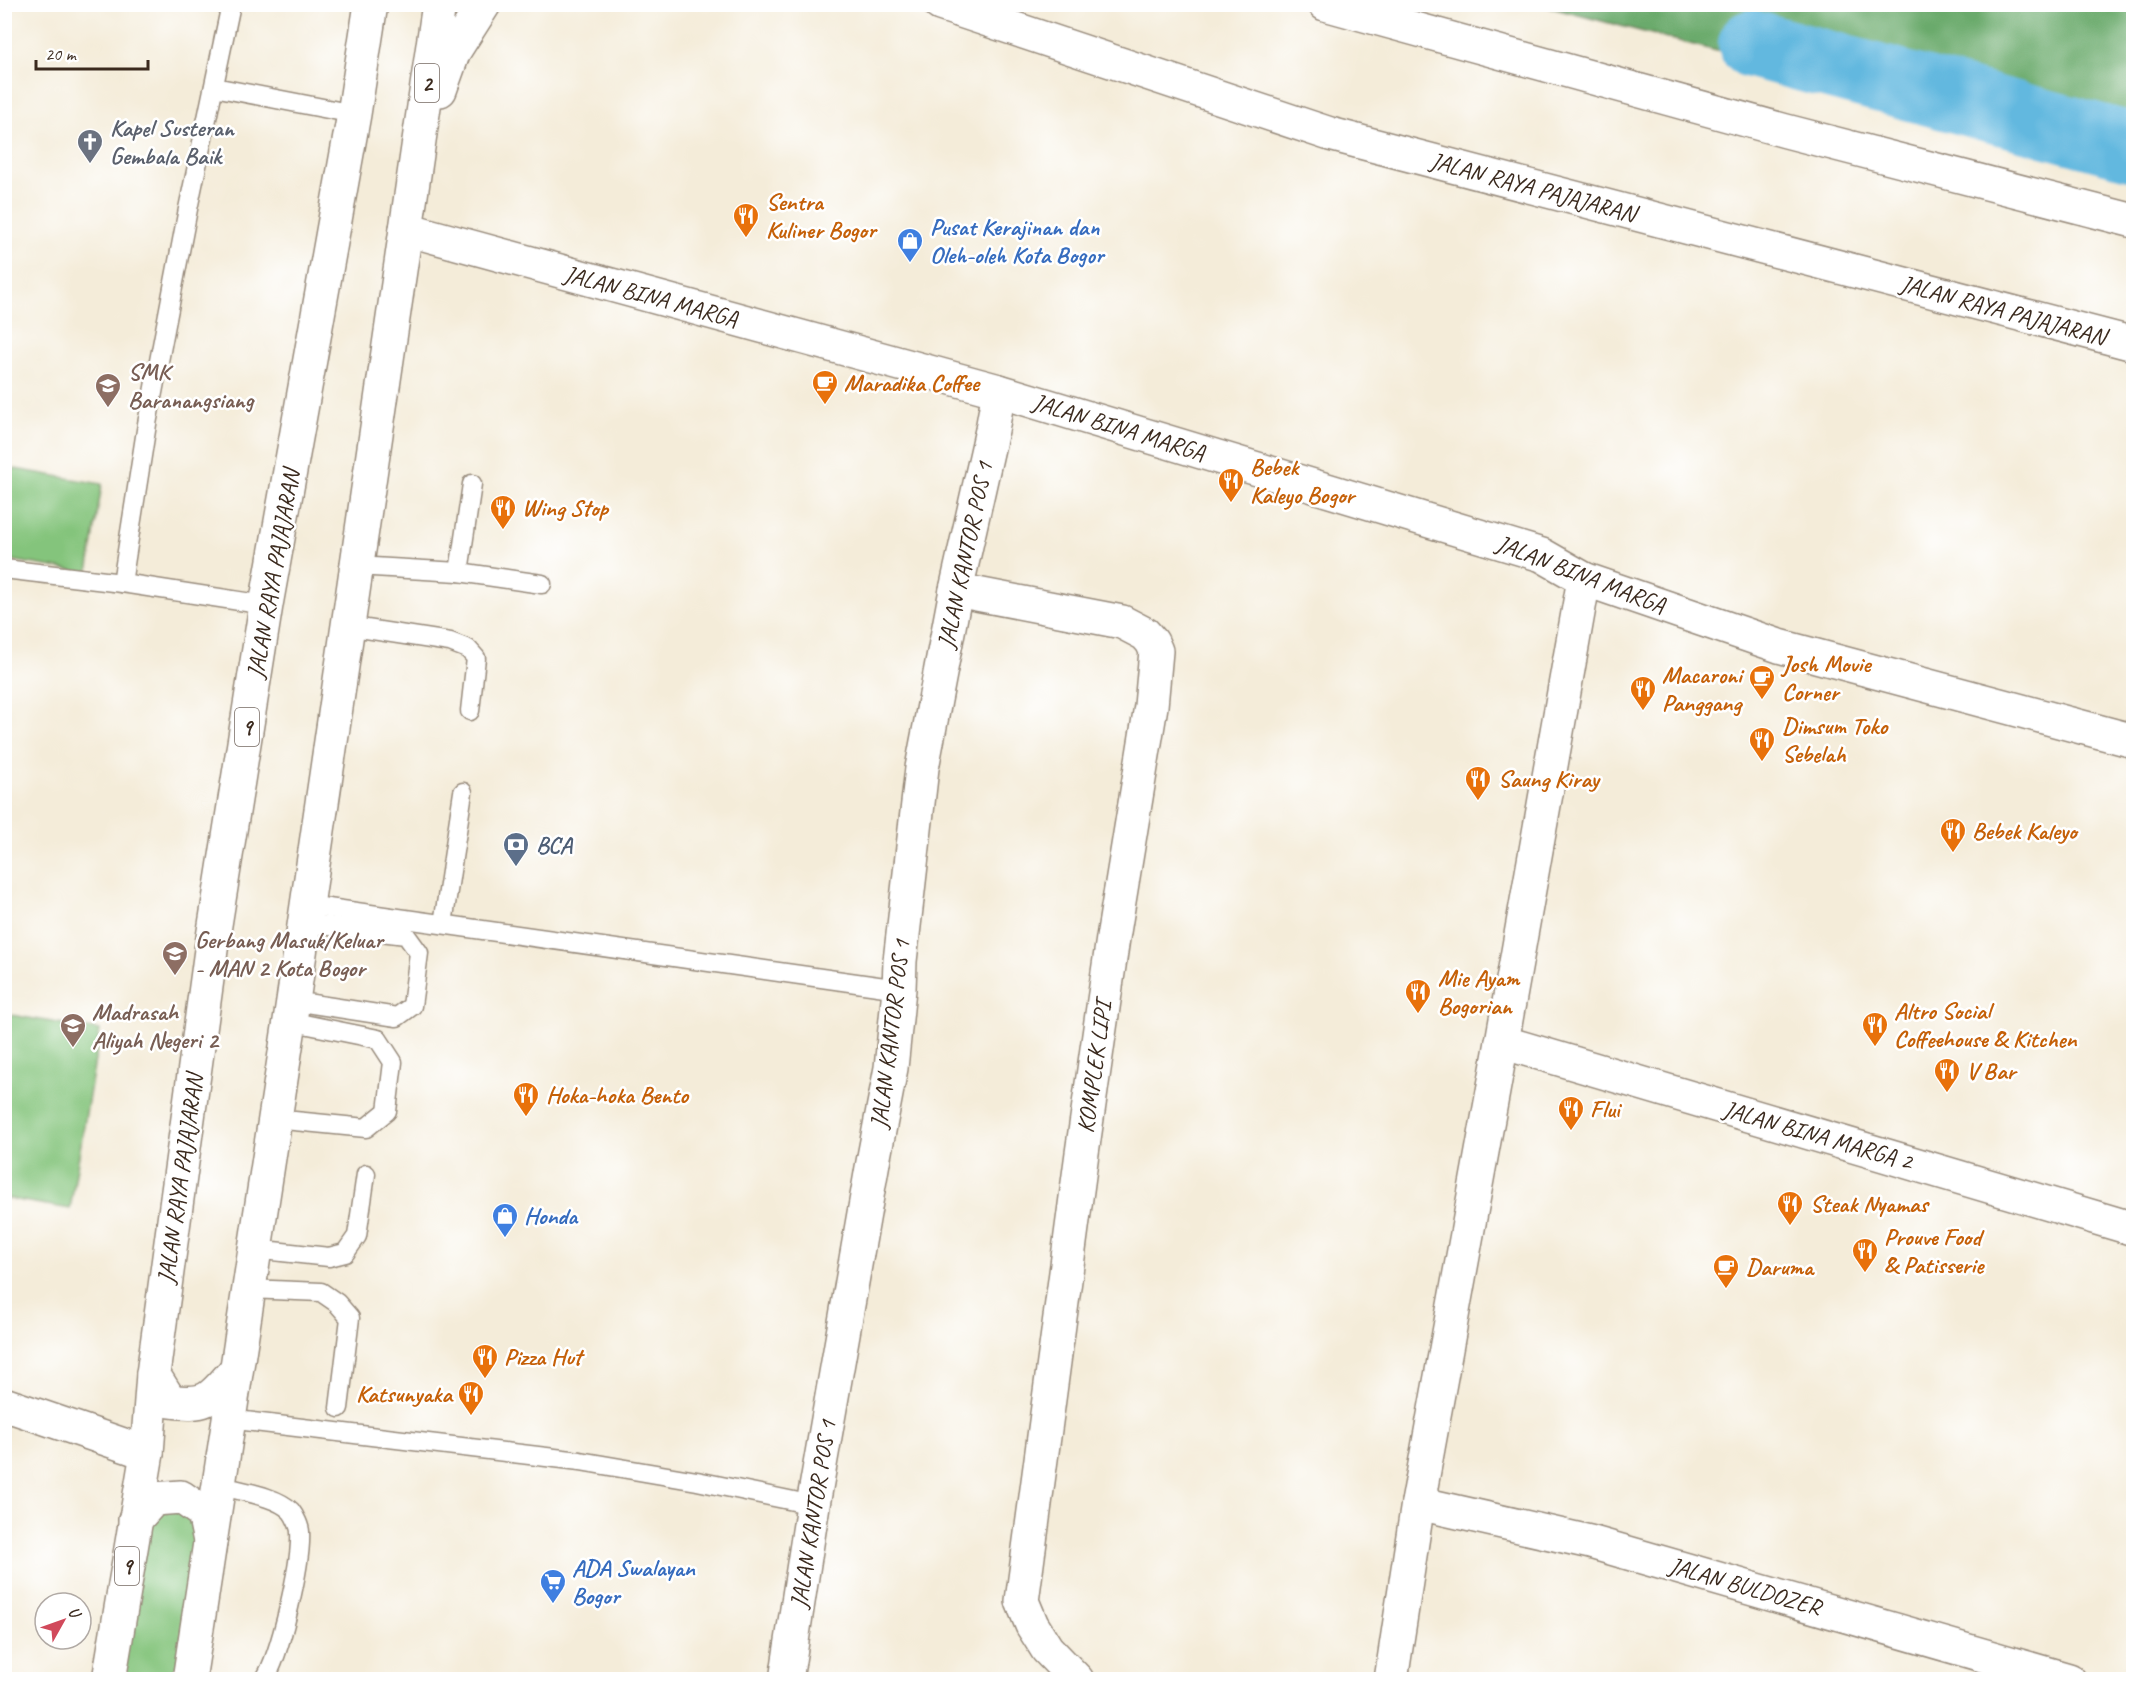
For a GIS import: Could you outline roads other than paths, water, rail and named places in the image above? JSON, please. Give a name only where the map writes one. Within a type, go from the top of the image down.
[{"type":"main road","name":"JALAN RAYA PAJAJARAN","points":[[109,1680],[147,1453],[153,1374],[211,950],[266,605],[354,114],[371,4]]},
{"type":"main road","name":"2","points":[[189,1680],[291,1011],[439,4]]},
{"type":"main road","points":[[415,161],[454,51],[484,4]]},
{"type":"main road","name":"JALAN RAYA PAJAJARAN","points":[[940,4],[1330,134],[2133,344]]},
{"type":"main road","points":[[1325,4],[1786,131],[2133,221]]},
{"type":"main road","name":"JALAN BINA MARGA","points":[[406,229],[999,391],[1542,555],[1584,579],[1779,646],[2133,741]]},
{"type":"main road","name":"JALAN KANTOR POS 1","points":[[786,1680],[813,1505],[891,1068],[900,961],[922,768],[956,590],[999,391]]},
{"type":"main road","points":[[1391,1680],[1418,1503],[1584,579]]},
{"type":"main road","name":"KOMPLEK LIPI","points":[[956,590],[1122,622],[1145,634],[1156,651],[1151,706],[1113,938],[1082,1154],[1022,1600],[1032,1625],[1047,1649],[1077,1680]]},
{"type":"main road","name":"JALAN BINA MARGA 2","points":[[1502,1042],[2133,1229]]},
{"type":"main road","points":[[153,1374],[170,1401],[192,1404],[210,1399],[235,1371]]},
{"type":"main road","points":[[4,1404],[147,1453]]},
{"type":"main road","points":[[135,1520],[153,1499],[181,1497],[204,1513],[210,1541]]},
{"type":"main road","name":"JALAN BULDOZER","points":[[1418,1503],[1590,1542],[2069,1680]]},
{"type":"lane","points":[[122,584],[147,424],[188,209],[231,4]]},
{"type":"lane","points":[[214,87],[354,114]]},
{"type":"lane","points":[[459,573],[472,483]]},
{"type":"lane","points":[[356,566],[459,573],[542,584]]},
{"type":"lane","points":[[4,569],[266,605]]},
{"type":"lane","points":[[347,626],[450,642],[468,649],[476,658],[470,711]]},
{"type":"lane","points":[[443,924],[463,792]]},
{"type":"lane","points":[[305,914],[443,924],[899,989]]},
{"type":"lane","points":[[291,1011],[397,1017],[412,1006],[419,953],[406,935],[305,914]]},
{"type":"lane","points":[[274,1119],[366,1128],[387,1111],[393,1062],[378,1039],[291,1011]]},
{"type":"lane","points":[[254,1248],[328,1257],[345,1252],[357,1236],[366,1174]]},
{"type":"lane","points":[[248,1288],[321,1292],[337,1303],[350,1318],[339,1408]]},
{"type":"lane","points":[[228,1419],[580,1461],[697,1481],[813,1505]]},
{"type":"lane","points":[[218,1485],[282,1504],[292,1513],[301,1531],[287,1613],[270,1670],[264,1680]]},
{"type":"waterway","points":[[1752,44],[2134,147]]},
{"type":"place","name":"Kapel Susteran Gembala Baik","points":[[90,165]]},
{"type":"place","name":"Sentra Kuliner Bogor","points":[[746,239]]},
{"type":"place","name":"Pusat Kerajinan dan Oleh-oleh Kota Bogor","points":[[910,264]]},
{"type":"place","name":"Maradika Coffee","points":[[825,406]]},
{"type":"place","name":"SMK Baranangsiang","points":[[108,409]]},
{"type":"place","name":"Bebek Kaleyo Bogor","points":[[1231,504]]},
{"type":"place","name":"Wing Stop","points":[[503,531]]},
{"type":"place","name":"Josh Movie Corner","points":[[1762,701]]},
{"type":"place","name":"Macaroni Panggang","points":[[1643,712]]},
{"type":"place","name":"Dimsum Toko Sebelah","points":[[1762,763]]},
{"type":"place","name":"Saung Kiray","points":[[1478,802]]},
{"type":"place","name":"Bebek Kaleyo","points":[[1953,854]]},
{"type":"place","name":"BCA","points":[[516,868]]},
{"type":"place","name":"Gerbang Masuk/Keluar - MAN 2 Kota Bogor","points":[[175,977]]},
{"type":"place","name":"Mie Ayam Bogorian","points":[[1418,1015]]},
{"type":"place","name":"Altro Social Coffeehouse & Kitchen","points":[[1875,1048]]},
{"type":"place","name":"Madrasah Aliyah Negeri 2","points":[[73,1049]]},
{"type":"place","name":"V Bar","points":[[1947,1094]]},
{"type":"place","name":"Hoka-hoka Bento","points":[[526,1118]]},
{"type":"place","name":"Flui","points":[[1571,1132]]},
{"type":"place","name":"Steak Nyamas","points":[[1790,1227]]},
{"type":"place","name":"Honda","points":[[505,1239]]},
{"type":"place","name":"Prouve Food & Patisserie","points":[[1865,1274]]},
{"type":"place","name":"Daruma","points":[[1726,1290]]},
{"type":"place","name":"Pizza Hut","points":[[485,1380]]},
{"type":"place","name":"Katsunyaka","points":[[471,1417]]},
{"type":"place","name":"ADA Swalayan Bogor","points":[[553,1605]]}]
